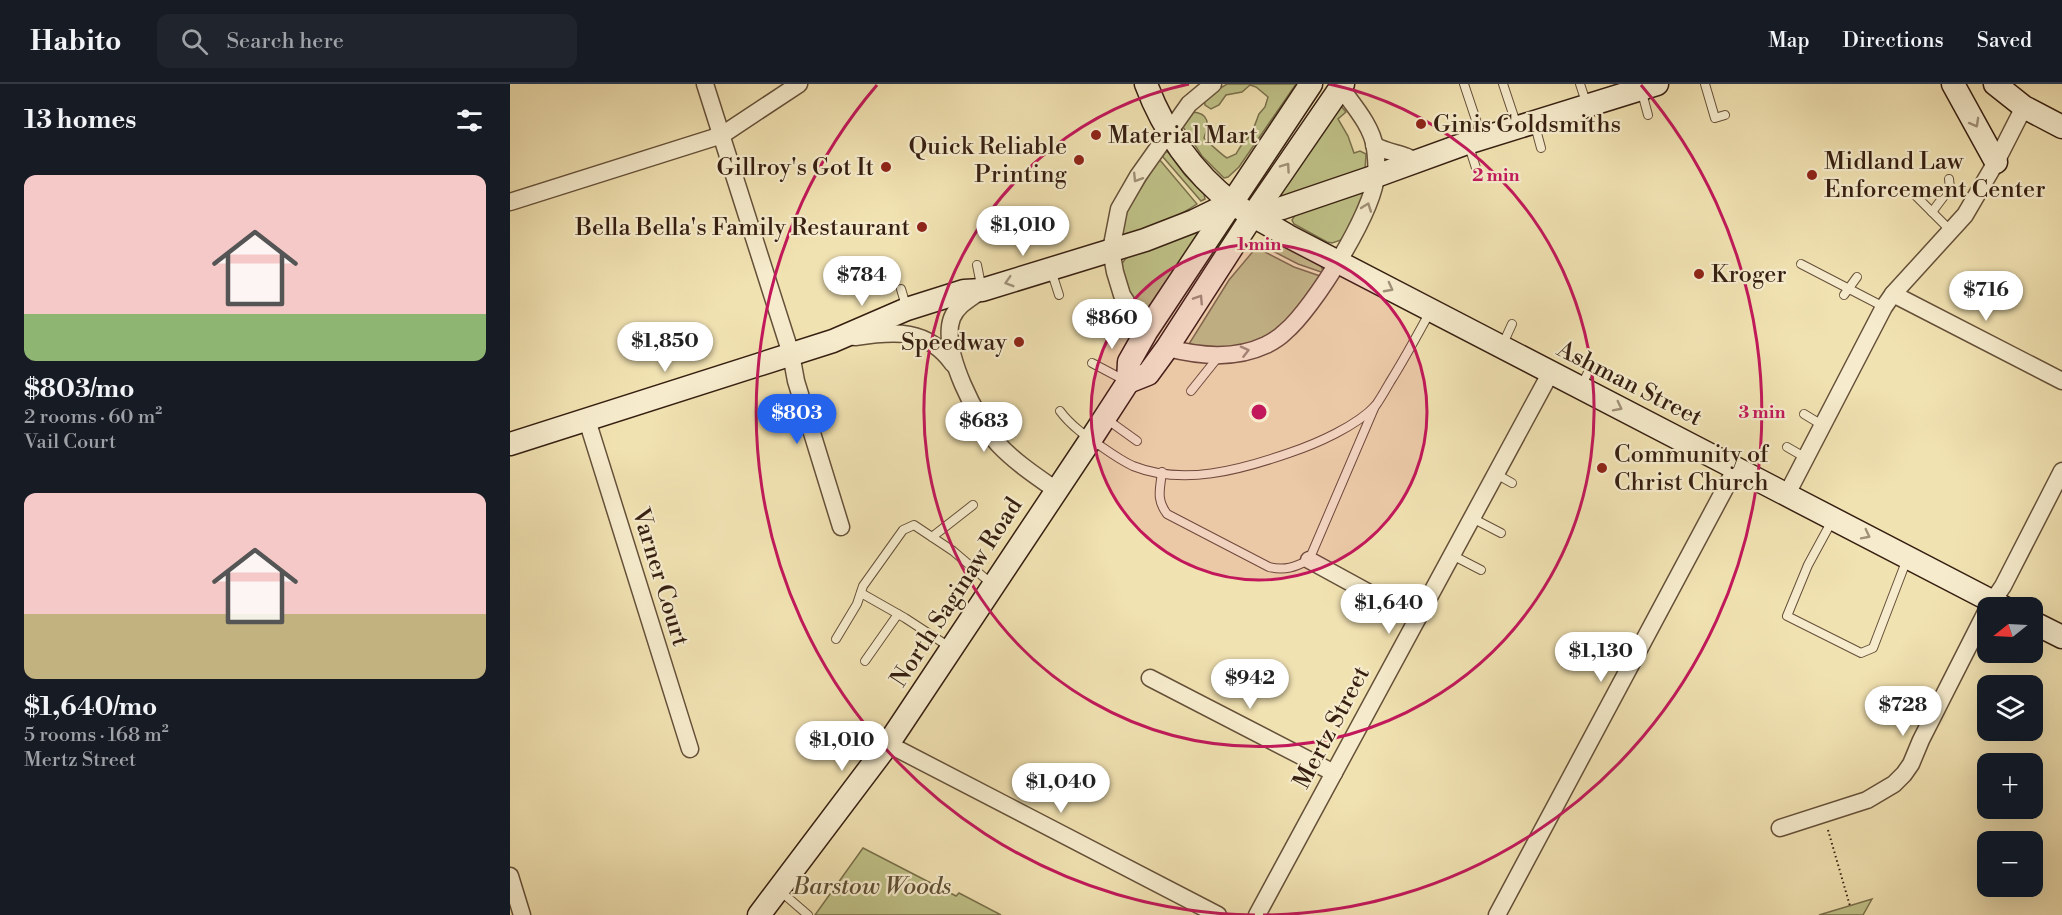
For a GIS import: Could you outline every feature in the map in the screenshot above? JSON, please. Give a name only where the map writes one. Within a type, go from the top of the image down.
[{"type":"street","points":[[705,84],[791,354],[796,381],[841,527]]},
{"type":"street","points":[[511,197],[722,135],[799,84]]},
{"type":"street","name":"Ashman Street","points":[[1146,84],[1169,132],[1190,162],[1232,202],[1253,215],[1431,310],[1908,557],[1977,597]]},
{"type":"street","points":[[1146,332],[1122,295],[1115,272],[1111,250],[1119,209],[1138,176],[1189,104],[1213,84]]},
{"type":"street","name":"North Saginaw Road","points":[[759,915],[888,744],[1091,439],[1128,382],[1129,362],[1146,332],[1311,84]]},
{"type":"street","points":[[1953,84],[1996,162]]},
{"type":"street","points":[[1167,348],[1190,354],[1219,356],[1245,352],[1266,345],[1285,332],[1309,306],[1359,227],[1376,176],[1374,145],[1366,125],[1342,86]]},
{"type":"street","name":"North Saginaw Road","points":[[1128,382],[1148,374],[1167,348],[1253,215],[1342,86]]},
{"type":"street","points":[[1253,215],[1282,208],[1526,124],[1649,87]]},
{"type":"street","points":[[1787,494],[1889,300],[1965,215],[1976,199],[1996,162],[2010,93],[2062,127]]},
{"type":"street","points":[[1374,145],[1384,151],[1409,156],[1414,161]]},
{"type":"street","points":[[833,341],[904,299],[982,290],[1172,230],[1232,202]]},
{"type":"street","points":[[960,378],[951,345],[951,321],[958,308],[982,290]]},
{"type":"street","points":[[1889,300],[2062,381]]},
{"type":"street","points":[[510,444],[833,341],[887,334],[907,334],[922,337],[942,350],[960,378],[978,417],[994,439],[1015,460],[1056,490]]},
{"type":"street","name":"Mertz Street","points":[[1257,915],[1551,372]]},
{"type":"street","name":"Varner Court","points":[[587,420],[690,749]]},
{"type":"street","points":[[1497,915],[1736,468]]},
{"type":"street","points":[[1998,597],[2062,471]]},
{"type":"street","points":[[1310,560],[1417,620]]},
{"type":"street","points":[[2043,628],[2062,637]]},
{"type":"street","points":[[1780,828],[1867,800],[1894,784],[1911,764],[1921,740],[1977,636]]},
{"type":"street","points":[[1150,678],[1334,773]]},
{"type":"street","points":[[888,744],[1218,915]]},
{"type":"street","points":[[510,876],[522,915]]},
{"type":"lane","points":[[1464,84],[1475,141],[1476,168]]},
{"type":"lane","points":[[1503,84],[1541,148]]},
{"type":"lane","points":[[1580,84],[1587,106]]},
{"type":"lane","points":[[1705,84],[1715,118],[1725,115]]},
{"type":"lane","points":[[1648,114],[1649,87]]},
{"type":"lane","points":[[1932,212],[1950,188],[1949,179]]},
{"type":"lane","points":[[1915,195],[1950,230]]},
{"type":"lane","points":[[1801,264],[1846,292],[1889,300]]},
{"type":"lane","points":[[977,265],[982,290]]},
{"type":"lane","points":[[1051,269],[1059,295]]},
{"type":"lane","points":[[1846,292],[1857,277]]},
{"type":"lane","points":[[1162,472],[1160,504],[1167,514],[1269,567],[1282,570],[1310,560],[1376,405],[1431,310]]},
{"type":"lane","points":[[1502,347],[1512,324]]},
{"type":"lane","points":[[1191,391],[1219,356]]},
{"type":"lane","points":[[1092,363],[1128,382]]},
{"type":"lane","points":[[1581,387],[1592,364]]},
{"type":"lane","points":[[1060,411],[1066,419],[1091,439],[1134,466],[1192,475],[1264,462],[1309,447],[1344,429],[1376,405]]},
{"type":"lane","points":[[1804,414],[1822,425]]},
{"type":"lane","points":[[1105,417],[1137,441]]},
{"type":"lane","points":[[1787,447],[1806,458]]},
{"type":"lane","points":[[1496,474],[1512,483]]},
{"type":"lane","points":[[932,537],[973,505]]},
{"type":"lane","points":[[1472,518],[1501,533]]},
{"type":"lane","points":[[1833,518],[1808,565],[1787,616],[1861,653],[1872,648],[1908,557]]},
{"type":"lane","points":[[836,639],[857,604],[863,586],[903,530],[914,525],[953,551],[993,585]]},
{"type":"lane","points":[[1452,555],[1481,570]]},
{"type":"lane","points":[[861,593],[951,648]]},
{"type":"lane","points":[[865,661],[898,614]]},
{"type":"lane","points":[[779,889],[808,915]]},
{"type":"path","points":[[1828,830],[1850,906]]},
{"type":"green space","points":[[1227,84],[1296,84],[1239,167],[1224,178],[1202,156],[1183,127],[1192,112],[1202,115],[1207,120],[1204,138],[1227,158],[1236,154],[1251,135],[1268,97],[1250,85],[1242,92],[1226,95],[1219,105],[1211,109],[1205,105],[1204,98]]},
{"type":"green space","points":[[1340,105],[1346,112],[1338,119],[1348,136],[1354,153],[1360,151],[1366,154],[1365,170],[1278,198]]},
{"type":"green space","points":[[1164,152],[1168,152],[1185,175],[1204,194],[1205,199],[1201,201],[1163,157]]},
{"type":"green space","points":[[1159,159],[1197,204],[1162,222],[1123,235],[1121,234],[1125,214]]},
{"type":"green space","points":[[1366,188],[1344,239],[1332,243],[1327,242],[1294,224],[1292,220],[1295,215]]},
{"type":"green space","points":[[1200,230],[1201,232],[1145,318],[1129,297],[1121,265],[1126,258]]},
{"type":"green space","points":[[1267,244],[1295,251],[1321,266],[1323,271],[1298,264],[1263,246]]},
{"type":"green space","points":[[1255,249],[1320,276],[1287,321],[1263,339],[1221,351],[1189,344],[1229,280]]},
{"type":"green space","name":"Barstow Woods","points":[[863,848],[956,896],[959,893],[1001,915],[815,915]]},
{"type":"green space","points":[[1872,899],[1863,915],[1819,915]]},
{"type":"place","name":"Ginis Goldsmiths","points":[[1421,124]]},
{"type":"place","name":"Material Mart","points":[[1096,135]]},
{"type":"place","name":"Quick Reliable Printing","points":[[1079,160]]},
{"type":"place","name":"Gillroy's Got It","points":[[886,167]]},
{"type":"place","name":"Midland Law Enforcement Center","points":[[1812,175]]},
{"type":"place","name":"Bella Bella's Family Restaurant","points":[[922,227]]},
{"type":"place","name":"Kroger","points":[[1699,274]]},
{"type":"place","name":"Speedway","points":[[1019,342]]},
{"type":"place","name":"Community of Christ Church","points":[[1602,468]]}]
